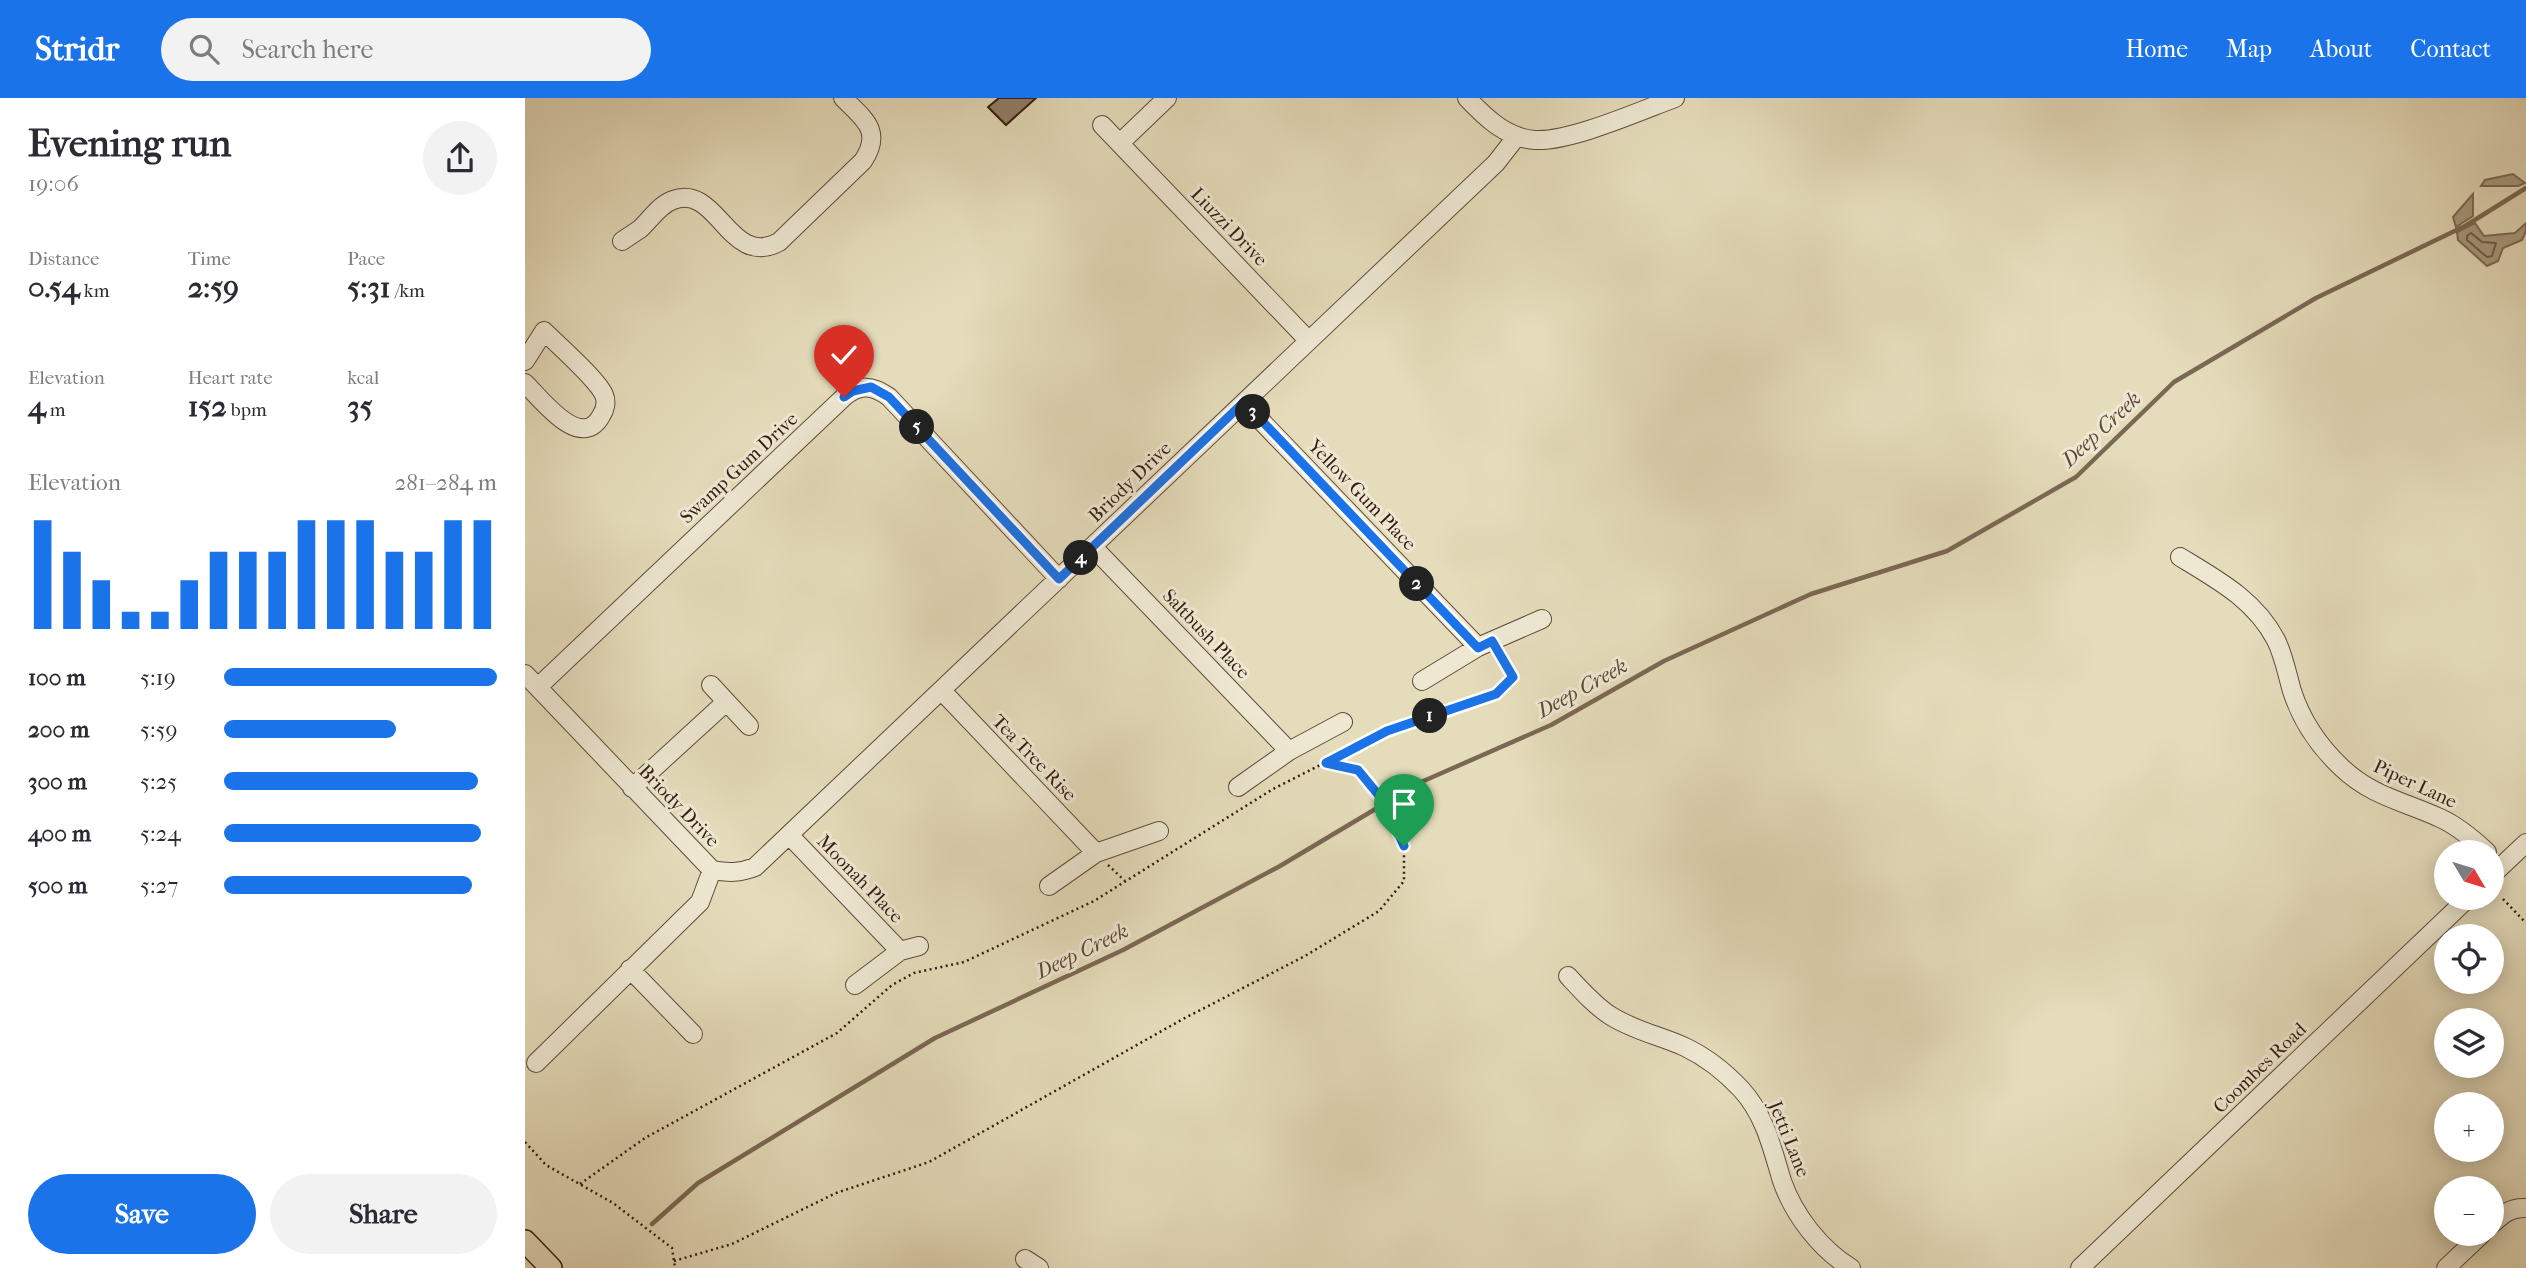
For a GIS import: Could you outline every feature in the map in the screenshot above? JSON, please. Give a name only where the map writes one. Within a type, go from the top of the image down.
[{"type":"main road","points":[[525,1241],[551,1268]]},
{"type":"street","points":[[622,241],[640,229],[669,201],[692,198],[749,246],[768,247],[779,242],[863,161],[870,150],[873,137],[868,124],[843,98]]},
{"type":"street","points":[[1120,143],[1167,98]]},
{"type":"street","points":[[1467,98],[1500,128],[1517,136],[1541,139],[1575,133],[1675,98]]},
{"type":"street","name":"Liuzzi Drive","points":[[1102,125],[1308,340]]},
{"type":"street","name":"Briody Drive","points":[[525,674],[712,870],[743,872],[755,867],[1496,163],[1517,136]]},
{"type":"street","points":[[525,361],[544,331],[598,386],[605,397],[605,409],[599,420],[589,428],[578,429],[568,425],[525,383]]},
{"type":"street","name":"Swamp Gum Drive","points":[[538,687],[844,397],[862,387],[879,390],[889,397],[1059,579]]},
{"type":"street","name":"Yellow Gum Place","points":[[1244,402],[1485,644]]},
{"type":"street","name":"Saltbush Place","points":[[1093,547],[1289,751]]},
{"type":"street","name":"Piper Lane","points":[[2180,557],[2232,589],[2256,611],[2283,655],[2292,691],[2305,721],[2341,767],[2387,799],[2440,818],[2473,840]]},
{"type":"street","points":[[1422,681],[1485,644],[1542,619]]},
{"type":"street","points":[[711,685],[749,726]]},
{"type":"street","name":"Tea Tree Rise","points":[[942,691],[1096,853]]},
{"type":"street","points":[[632,788],[726,702]]},
{"type":"street","points":[[1238,787],[1289,751],[1343,722]]},
{"type":"street","points":[[1049,886],[1096,853],[1159,831]]},
{"type":"street","name":"Moonah Place","points":[[790,836],[900,951]]},
{"type":"street","points":[[2504,859],[2526,843]]},
{"type":"street","points":[[536,1063],[700,902],[712,870]]},
{"type":"street","name":"Coombes Road","points":[[2080,1268],[2456,910]]},
{"type":"street","name":"Moonah Place","points":[[855,985],[900,951],[919,946]]},
{"type":"street","points":[[630,969],[693,1034]]},
{"type":"street","name":"Jetti Lane","points":[[1568,976],[1610,1015],[1647,1034],[1697,1053],[1714,1064],[1742,1090],[1763,1122],[1783,1182],[1800,1217],[1828,1251],[1851,1268]]},
{"type":"street","points":[[2504,1213],[2516,1207],[2526,1208]]},
{"type":"street","points":[[2446,1268],[2469,1246]]},
{"type":"path","points":[[580,1184],[645,1138],[837,1033],[892,985],[914,973],[964,962],[1094,901],[1273,789],[1387,731],[1496,694],[1513,677],[1485,644]]},
{"type":"path","points":[[674,1261],[732,1244],[836,1193],[929,1162],[1183,1019],[1305,956],[1379,911],[1404,881],[1404,846],[1385,803],[1358,770],[1326,763]]},
{"type":"path","points":[[2504,900],[2526,923]]},
{"type":"path","points":[[525,1143],[546,1165],[613,1203],[672,1248],[675,1268]]},
{"type":"water","points":[[2513,174],[2525,183],[2518,186],[2481,186],[2485,180]]},
{"type":"water","points":[[2473,194],[2473,216],[2456,227],[2453,217]]},
{"type":"water","points":[[2475,223],[2484,236],[2515,233],[2526,223],[2526,231],[2522,240],[2503,248],[2498,261],[2487,266],[2458,240],[2457,232]]},
{"type":"building","points":[[999,98],[1036,98],[1006,125],[988,107]]},
{"type":"waterway","name":"Deep Creek","points":[[652,1224],[698,1183],[935,1038],[1123,950],[1280,866],[1419,783],[1551,725],[1664,661],[1811,594],[1947,551],[2076,477],[2174,382],[2316,298],[2465,226],[2526,188]]},
{"type":"route","points":[[844,397],[862,387],[871,387],[889,397],[1059,579],[1244,402],[1478,648],[1492,641],[1513,677],[1496,694],[1387,731],[1326,763],[1358,770],[1385,803],[1404,846]]}]
